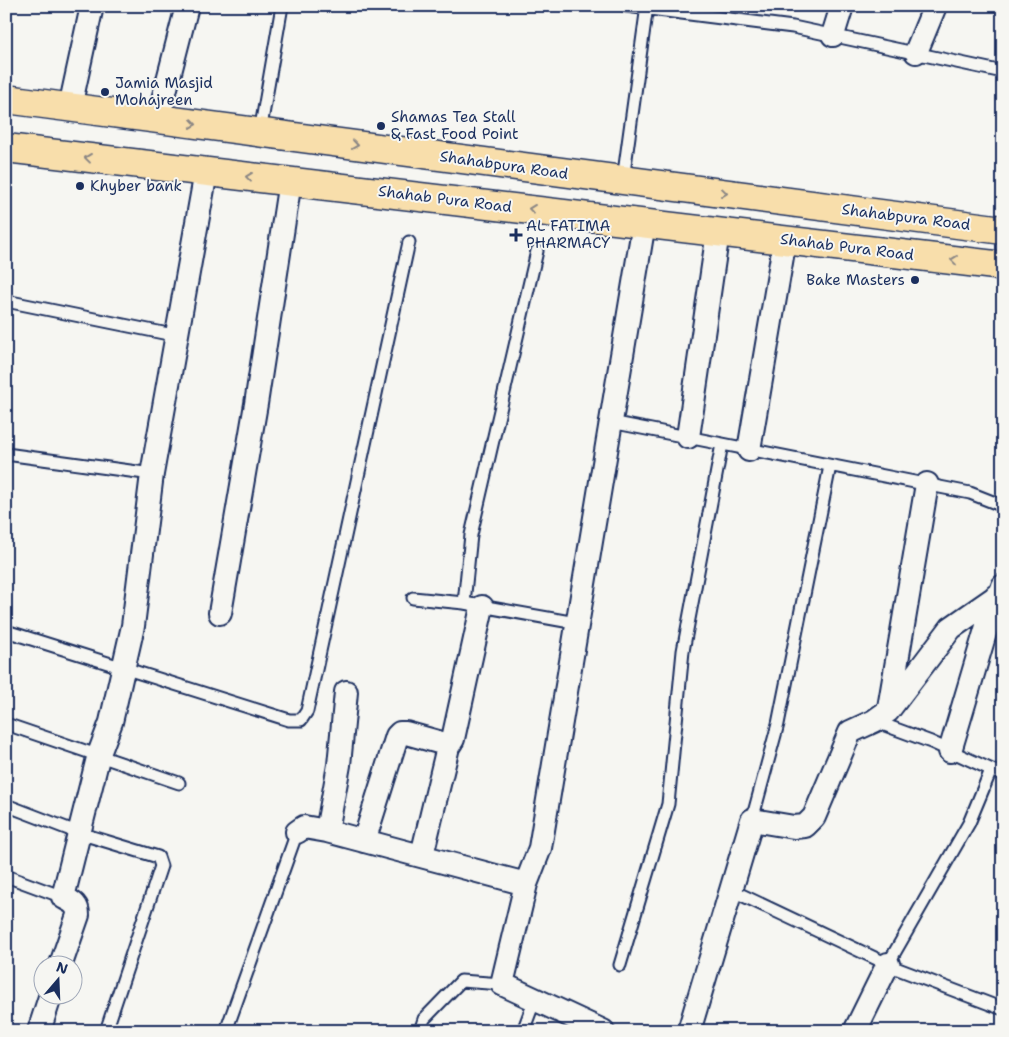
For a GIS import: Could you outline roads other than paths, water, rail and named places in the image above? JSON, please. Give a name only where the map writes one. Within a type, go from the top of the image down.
[{"type":"main road","name":"Shahabpura Road","points":[[6,99],[1003,230]]},
{"type":"main road","name":"Shahab Pura Road","points":[[6,148],[1003,266]]},
{"type":"main road","points":[[599,217],[608,204],[611,178]]},
{"type":"main road","points":[[675,226],[671,219],[672,201],[681,188]]},
{"type":"street","points":[[70,107],[92,6]]},
{"type":"street","points":[[158,119],[188,6]]},
{"type":"street","points":[[833,35],[842,6]]},
{"type":"street","points":[[916,52],[935,6]]},
{"type":"street","points":[[64,954],[78,915],[78,908],[74,902],[63,897],[99,754],[111,722],[134,626],[152,474],[206,172]]},
{"type":"street","points":[[220,613],[256,404],[290,181]]},
{"type":"street","points":[[604,1031],[502,984],[526,884],[540,848],[644,223]]},
{"type":"street","points":[[688,437],[718,232]]},
{"type":"street","points":[[750,450],[785,239]]},
{"type":"street","points":[[881,716],[927,484]]},
{"type":"street","points":[[689,1031],[752,820],[794,827],[805,826],[814,817],[850,732],[881,716],[951,628],[1000,593]]},
{"type":"street","points":[[950,751],[1000,593]]},
{"type":"street","points":[[422,855],[453,739],[473,605]]},
{"type":"street","points":[[327,831],[339,765],[346,692]]},
{"type":"street","points":[[364,841],[397,736],[400,733],[406,733],[450,745]]},
{"type":"street","points":[[297,832],[304,827],[327,831],[526,884]]},
{"type":"street","points":[[855,1031],[888,964]]},
{"type":"street","points":[[39,1031],[48,1004]]},
{"type":"lane","points":[[260,132],[282,6]]},
{"type":"lane","points":[[626,6],[793,27],[1003,72]]},
{"type":"lane","points":[[611,178],[647,8]]},
{"type":"lane","points":[[6,631],[289,720],[301,720],[307,711],[409,242]]},
{"type":"lane","points":[[473,605],[471,535],[536,251]]},
{"type":"lane","points":[[6,301],[178,336]]},
{"type":"lane","points":[[610,422],[970,492],[1003,506]]},
{"type":"lane","points":[[620,965],[668,804],[683,651],[722,444]]},
{"type":"lane","points":[[6,454],[152,474]]},
{"type":"lane","points":[[752,820],[778,724],[830,466]]},
{"type":"lane","points":[[413,598],[473,605],[576,623]]},
{"type":"lane","points":[[881,716],[1003,775]]},
{"type":"lane","points":[[6,724],[99,754],[179,783]]},
{"type":"lane","points":[[888,964],[969,823],[991,770]]},
{"type":"lane","points":[[6,805],[79,833],[158,857],[161,866],[106,1031]]},
{"type":"lane","points":[[226,1031],[297,832]]},
{"type":"lane","points":[[6,876],[63,897]]},
{"type":"lane","points":[[731,890],[888,964],[1003,1009]]},
{"type":"lane","points":[[420,1031],[424,1019],[461,981],[502,984]]},
{"type":"lane","points":[[523,1031],[535,999]]},
{"type":"place","name":"Jamia Masjid Mohajreen","points":[[105,92]]},
{"type":"place","name":"Shamas Tea Stall & Fast Food Point","points":[[381,126]]},
{"type":"place","name":"Khyber bank","points":[[80,186]]},
{"type":"place","name":"AL FATIMA PHARMACY","points":[[516,235]]},
{"type":"place","name":"Bake Masters","points":[[915,280]]}]
